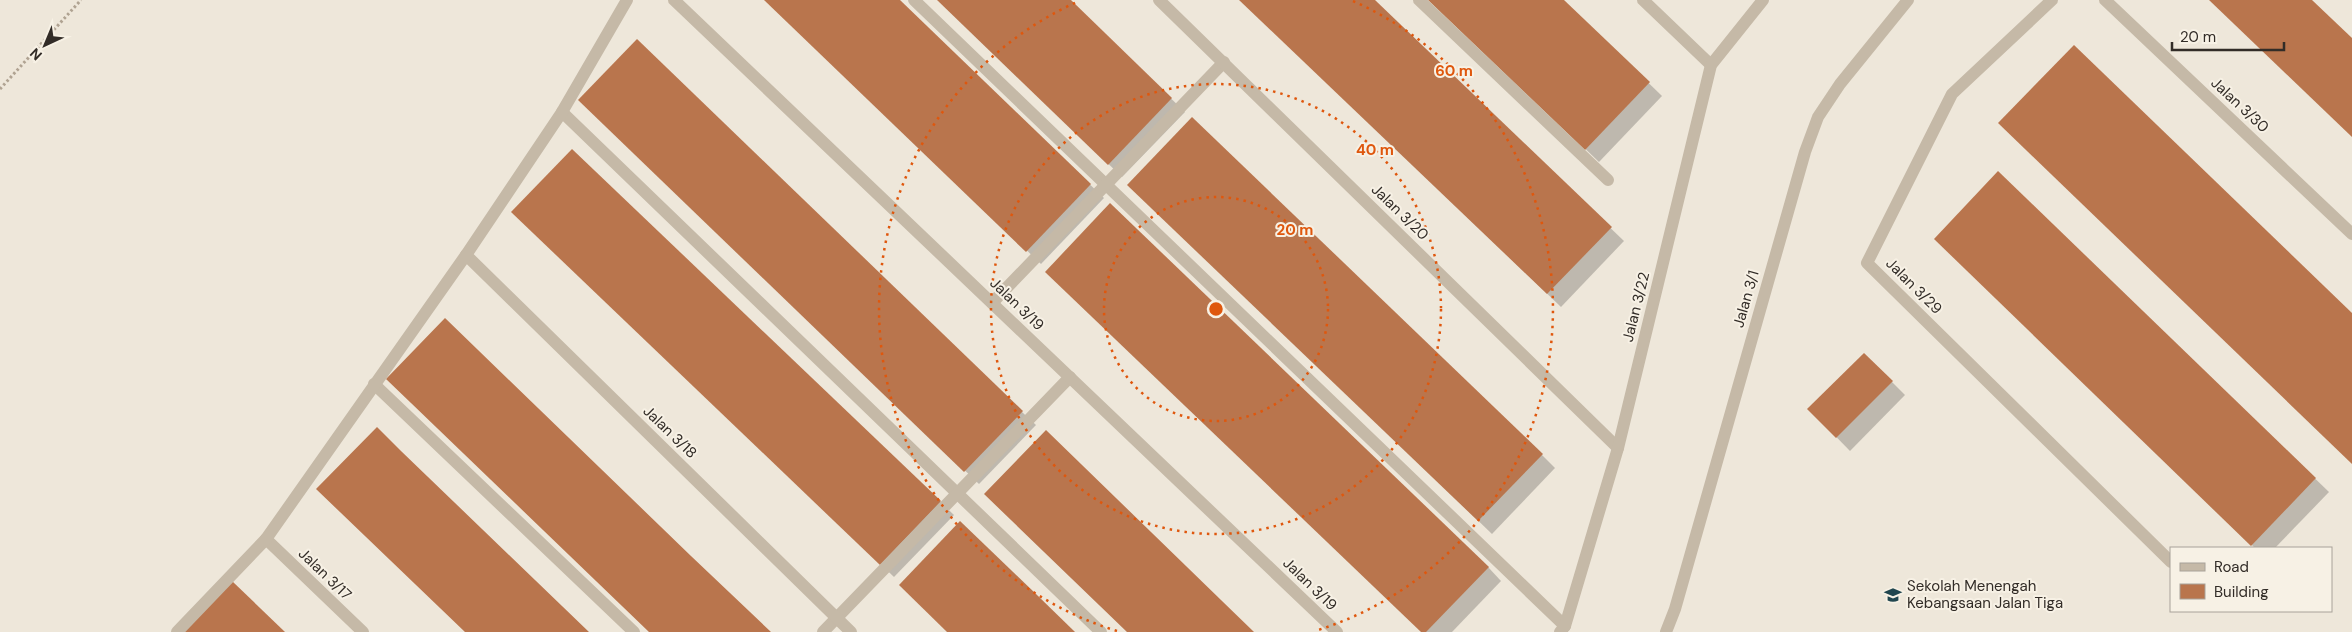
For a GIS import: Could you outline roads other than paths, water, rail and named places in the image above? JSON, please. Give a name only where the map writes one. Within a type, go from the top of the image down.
[{"type":"street","points":[[177,632],[266,539],[466,255],[562,112],[627,0]]},
{"type":"street","name":"Jalan 3/19","points":[[674,0],[1337,632]]},
{"type":"street","points":[[914,0],[1563,629]]},
{"type":"street","name":"Jalan 3/20","points":[[1159,0],[1618,448]]},
{"type":"street","points":[[1419,0],[1608,180]]},
{"type":"street","points":[[1643,0],[1711,65]]},
{"type":"street","name":"Jalan 3/22","points":[[1563,629],[1618,448],[1711,65],[1763,0]]},
{"type":"street","name":"Jalan 3/1","points":[[1666,632],[1675,609],[1808,143],[1818,117],[1840,84],[1908,0]]},
{"type":"street","name":"Jalan 3/29","points":[[2052,0],[1952,94],[1867,263],[2170,561]]},
{"type":"street","name":"Jalan 3/30","points":[[2105,0],[2352,234]]},
{"type":"street","points":[[992,303],[1224,62]]},
{"type":"street","points":[[562,112],[1101,632]]},
{"type":"street","name":"Jalan 3/18","points":[[466,255],[851,632]]},
{"type":"street","points":[[823,632],[1070,377]]},
{"type":"street","points":[[374,384],[634,632]]},
{"type":"street","name":"Jalan 3/17","points":[[266,539],[363,632]]},
{"type":"place","name":"Sekolah Menengah Kebangsaan Jalan Tiga","points":[[1893,595]]}]
